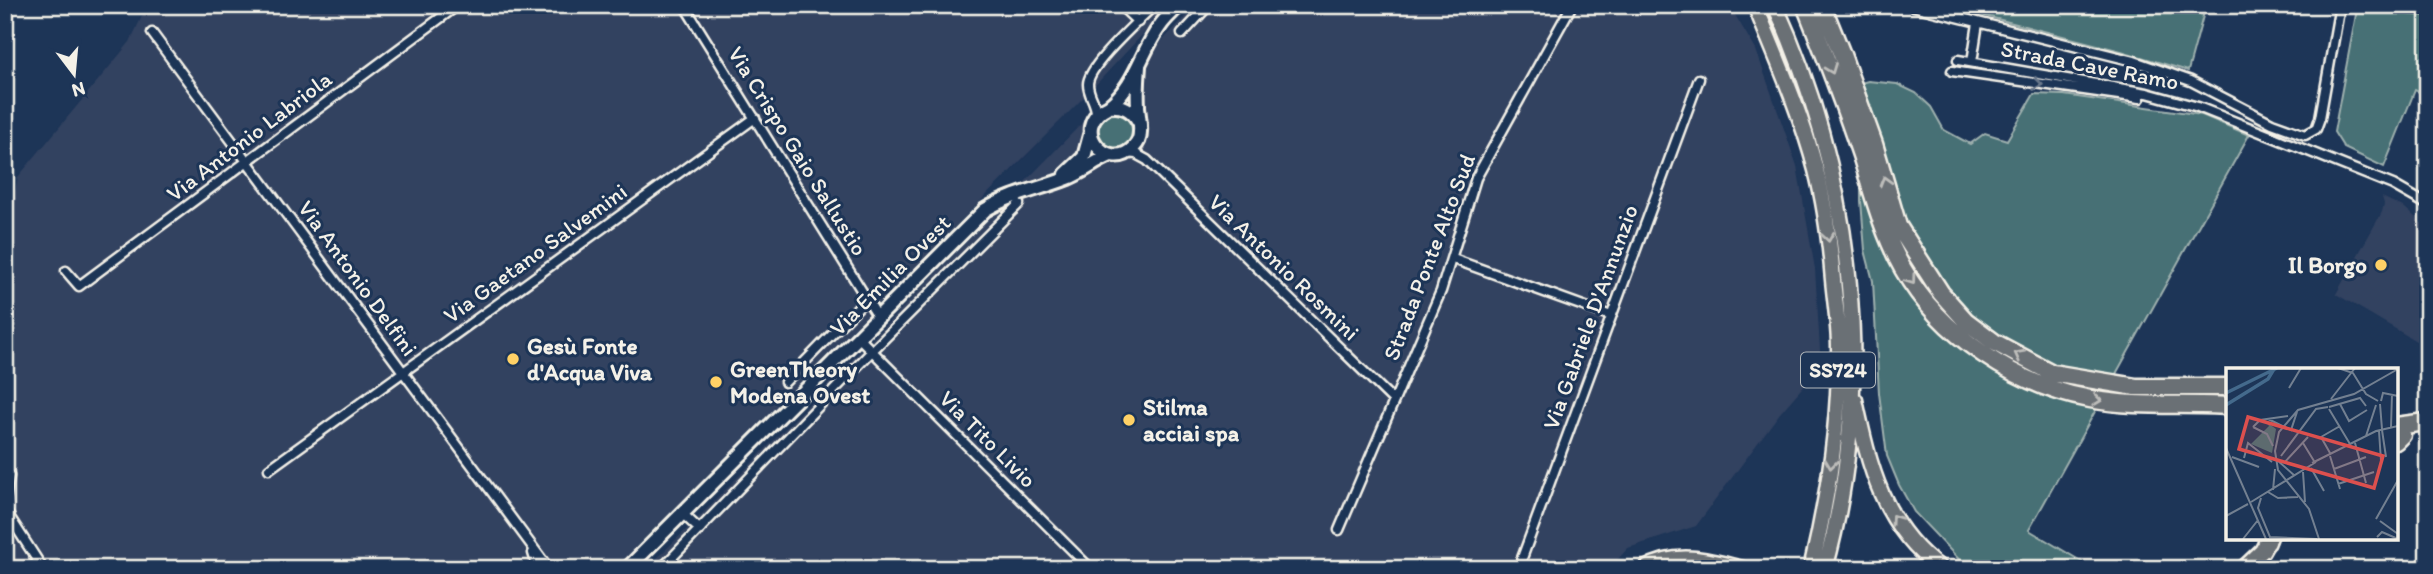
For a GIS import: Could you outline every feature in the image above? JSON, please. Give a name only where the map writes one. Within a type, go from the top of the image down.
[{"type":"highway","points":[[1743,5],[1769,40]]},
{"type":"highway","name":"SS724","points":[[1755,5],[1816,170],[1830,244],[1839,348],[1832,464],[1824,517],[1811,569]]},
{"type":"highway","name":"SS724","points":[[1775,5],[1809,91],[1825,144],[1848,276],[1853,349],[1846,466],[1825,569]]},
{"type":"highway","points":[[1805,5],[1832,72],[1888,237],[1904,270],[1923,297],[1956,333],[1980,353],[2030,382],[2090,400],[2164,406],[2226,406]]},
{"type":"highway","points":[[1822,5],[1874,144],[1898,226],[1934,284],[1966,321],[1994,342],[2052,373],[2136,387],[2226,387]]},
{"type":"highway","points":[[1851,380],[1870,469],[1880,491],[1891,514],[1924,557],[1941,569]]},
{"type":"highway","points":[[2206,404],[2226,412]]},
{"type":"highway","points":[[2399,434],[2426,422]]},
{"type":"highway","points":[[2243,569],[2269,541]]},
{"type":"highway","points":[[1645,569],[1654,563],[1676,558],[1700,558],[1742,569]]},
{"type":"main road","points":[[1139,66],[1137,89],[1140,137],[1135,146],[1126,153],[1111,155],[1098,148],[1091,135],[1091,125],[1096,115],[1122,94],[1160,26],[1179,5]]},
{"type":"main road","points":[[1108,107],[1127,108],[1139,122]]},
{"type":"main road","name":"Via Emilia Ovest","points":[[1051,183],[1070,172],[1084,157],[1091,135]]},
{"type":"main road","name":"Via Emilia Ovest","points":[[627,569],[985,210],[1013,195],[1074,176],[1111,155]]},
{"type":"street","name":"Via Antonio Labriola","points":[[66,271],[79,286],[458,5]]},
{"type":"street","name":"Via Crispo Gaio Sallustio","points":[[684,5],[878,317]]},
{"type":"street","points":[[1121,5],[1138,22]]},
{"type":"street","points":[[1096,115],[1088,83],[1093,68],[1154,5]]},
{"type":"street","points":[[1182,34],[1209,5]]},
{"type":"street","name":"Strada Ponte Alto Sud","points":[[1339,530],[1441,291],[1476,178],[1572,5]]},
{"type":"street","name":"Strada Cave Ramo","points":[[1909,5],[2134,61],[2191,80],[2272,122],[2305,135],[2312,133],[2320,118],[2340,5]]},
{"type":"street","name":"Strada Cave Ramo","points":[[1978,23],[1972,62],[2147,93],[2199,107],[2393,185],[2428,205]]},
{"type":"street","name":"Via Antonio Delfini","points":[[152,33],[549,569]]},
{"type":"street","points":[[1958,60],[1972,62]]},
{"type":"street","name":"Strada Cave Ramo","points":[[1952,71],[2199,107]]},
{"type":"street","name":"Via Gabriele D'Annunzio","points":[[1518,569],[1699,79]]},
{"type":"street","points":[[1094,100],[1099,105],[1108,107]]},
{"type":"street","name":"Via Gaetano Salvemini","points":[[269,469],[755,118]]},
{"type":"street","points":[[1140,137],[1141,149],[1147,160]]},
{"type":"street","points":[[1126,153],[1136,154],[1147,160]]},
{"type":"street","name":"Via Antonio Rosmini","points":[[1147,160],[1394,401]]},
{"type":"street","name":"Via Emilia Ovest","points":[[661,569],[872,351],[1019,205]]},
{"type":"street","points":[[1453,259],[1611,316]]},
{"type":"street","name":"Via Emilia Ovest","points":[[785,382],[867,298]]},
{"type":"street","name":"Via Tito Livio","points":[[858,337],[1091,569]]},
{"type":"street","points":[[5,502],[9,476]]},
{"type":"street","points":[[5,510],[43,569]]},
{"type":"street","points":[[683,514],[700,530]]},
{"type":"street","points":[[531,547],[538,569]]},
{"type":"shaded area","points":[[165,5],[1170,5],[1087,94],[614,569],[5,569],[5,242],[18,177],[130,42],[143,14]]},
{"type":"shaded area","points":[[1197,5],[1729,5],[1756,50],[1797,166],[1815,269],[1821,366],[1780,413],[1696,526],[1628,548],[1609,569],[646,569],[700,516]]},
{"type":"shaded area","points":[[2382,197],[2405,208],[2428,229],[2428,348],[2336,294],[2382,212]]},
{"type":"green space","points":[[1963,5],[2206,5],[2188,71],[1962,10]]},
{"type":"green space","points":[[2357,9],[2428,16],[2428,96],[2415,90],[2384,167],[2344,148],[2334,132]]},
{"type":"green space","points":[[1868,81],[1897,84],[1916,93],[1931,107],[1944,130],[1970,144],[1985,133],[2007,140],[2034,94],[2064,95],[2202,115],[2249,135],[2029,530],[2094,569],[1968,569],[1914,512],[1899,485],[1887,456],[1879,393],[1873,281],[1865,250],[1861,201],[1861,162],[1853,85]]},
{"type":"green space","points":[[1115,114],[1127,119],[1132,131],[1127,143],[1115,148],[1103,143],[1098,131],[1103,119]]},
{"type":"place","name":"Il Borgo","points":[[2381,265]]},
{"type":"place","name":"Gesù Fonte d'Acqua Viva","points":[[513,359]]},
{"type":"place","name":"GreenTheory Modena Ovest","points":[[716,382]]},
{"type":"place","name":"Stilma acciai spa","points":[[1129,420]]}]
